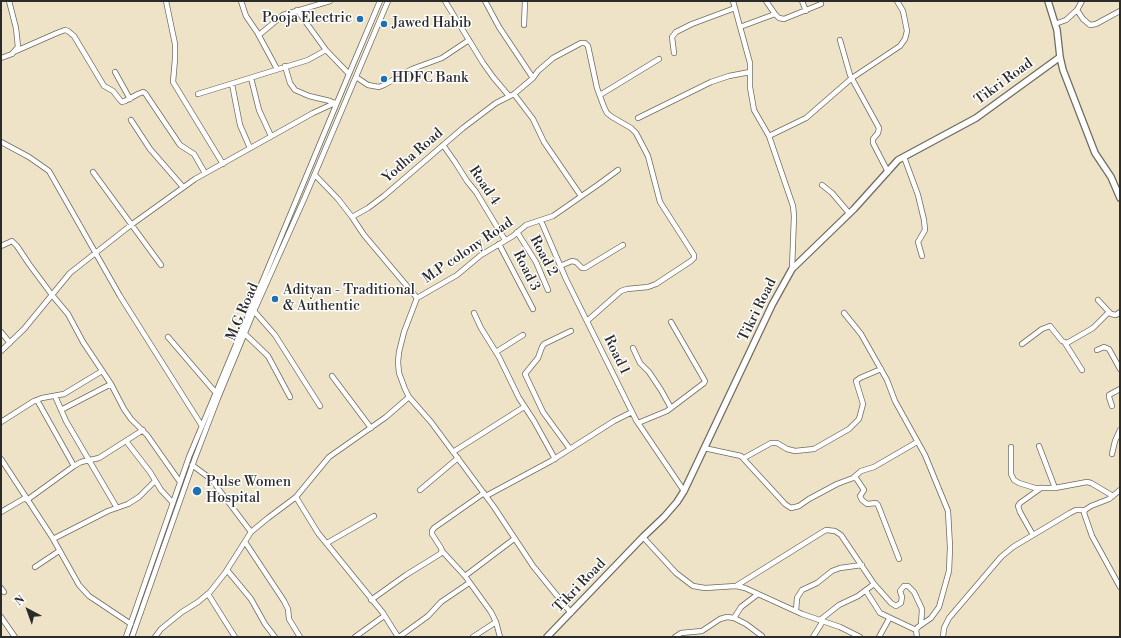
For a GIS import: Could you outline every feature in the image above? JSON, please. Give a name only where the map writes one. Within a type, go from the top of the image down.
[{"type":"street","points":[[9,1],[17,33],[18,42],[16,51]]},
{"type":"street","points":[[166,1],[175,44],[172,82],[222,164]]},
{"type":"street","points":[[241,1],[246,16],[259,35],[277,69]]},
{"type":"street","points":[[259,35],[268,29],[280,17],[297,10],[330,1]]},
{"type":"street","name":"M.G Road","points":[[126,637],[180,482],[191,463],[335,103],[349,74],[379,1]]},
{"type":"street","name":"M.G Road","points":[[132,637],[191,463],[202,426],[236,350],[245,334],[388,1]]},
{"type":"street","points":[[445,1],[493,77],[533,119],[544,142],[581,196]]},
{"type":"street","points":[[485,1],[499,27],[533,78]]},
{"type":"street","points":[[524,1],[524,24]]},
{"type":"street","points":[[733,1],[750,62],[750,87],[754,110],[769,136],[793,206],[792,269]]},
{"type":"street","points":[[766,1],[774,14],[779,18],[784,19],[821,4]]},
{"type":"street","points":[[802,1],[806,10]]},
{"type":"street","points":[[769,136],[806,118],[852,78],[900,46],[905,39],[907,31],[903,11],[897,1]]},
{"type":"street","points":[[1048,1],[1057,30],[1063,70],[1095,153],[1111,177],[1120,198]]},
{"type":"street","points":[[1055,24],[1066,20],[1077,10],[1082,1]]},
{"type":"street","points":[[674,53],[672,37],[676,32],[692,24],[735,8]]},
{"type":"street","points":[[297,10],[326,50],[349,74]]},
{"type":"street","points":[[1077,10],[1086,24],[1090,25],[1096,24],[1120,11]]},
{"type":"street","points":[[740,27],[774,14]]},
{"type":"street","points":[[1,58],[57,33],[65,30],[68,31],[74,36],[104,86],[113,91],[122,102],[143,92],[145,93],[180,145],[194,154],[205,173]]},
{"type":"street","points":[[356,77],[368,85],[379,87],[412,69],[442,58],[469,40]]},
{"type":"street","points":[[840,40],[852,78],[879,128],[878,133],[873,139],[873,143],[888,172]]},
{"type":"street","name":"Yodha Road","points":[[352,217],[368,208],[384,196],[483,112],[511,95],[533,78],[538,71],[553,58],[581,43],[585,43],[588,46],[600,95]]},
{"type":"street","points":[[198,94],[313,58],[326,50]]},
{"type":"street","name":"Tikri Road","points":[[547,637],[642,537],[664,518],[684,491],[772,304],[792,269],[849,213],[898,160],[976,118],[1060,57]]},
{"type":"street","points":[[587,321],[621,291],[648,287],[656,284],[685,266],[694,258],[692,251],[660,202],[648,156],[636,133],[631,128],[612,118],[607,113],[600,95],[658,59]]},
{"type":"street","points":[[285,66],[290,83],[295,90],[309,96],[335,103]]},
{"type":"street","points":[[115,72],[130,99]]},
{"type":"street","points":[[638,118],[711,82],[729,76],[750,72]]},
{"type":"street","points":[[251,78],[259,110],[271,136]]},
{"type":"street","points":[[232,84],[240,125],[250,148]]},
{"type":"street","points":[[1,351],[24,329],[70,273],[131,225],[205,173],[313,113],[335,103]]},
{"type":"street","points":[[131,120],[150,149],[183,187]]},
{"type":"street","points":[[1,142],[33,159],[49,171],[126,307],[202,426]]},
{"type":"street","name":"Road 4","points":[[443,145],[466,181],[476,192],[505,240]]},
{"type":"street","points":[[904,157],[918,195],[924,220],[924,230],[918,242],[922,256]]},
{"type":"street","name":"M.P colony Road","points":[[352,217],[364,235],[417,298],[457,275],[481,254],[531,223],[553,216],[618,170]]},
{"type":"street","points":[[93,172],[161,265]]},
{"type":"street","points":[[314,175],[338,199],[352,217]]},
{"type":"street","points":[[822,185],[832,193],[849,213]]},
{"type":"street","name":"Road 1","points":[[541,221],[560,266],[638,424],[684,491]]},
{"type":"street","name":"Road 2","points":[[517,232],[536,262],[548,290]]},
{"type":"street","points":[[1,246],[8,241],[12,241],[14,243],[52,295],[68,314],[83,342],[124,409],[143,430],[180,482]]},
{"type":"street","name":"Road 3","points":[[499,244],[533,309]]},
{"type":"street","points":[[560,266],[572,261],[576,262],[582,268],[585,268],[623,245]]},
{"type":"street","points":[[417,298],[404,332],[399,352],[398,362],[401,382],[409,397],[431,422],[507,525],[514,539],[533,566],[571,613]]},
{"type":"street","points":[[1098,300],[1108,312],[1114,316],[1120,312]]},
{"type":"street","points":[[254,311],[275,336],[320,406]]},
{"type":"street","points":[[1065,343],[1093,328],[1108,312]]},
{"type":"street","points":[[474,313],[524,407],[534,421],[555,459]]},
{"type":"street","points":[[844,313],[861,334],[881,369],[895,401],[927,461],[948,511],[950,566],[939,607],[932,618],[916,630],[916,637]]},
{"type":"street","points":[[638,424],[671,408],[705,381],[671,322]]},
{"type":"street","points":[[1022,344],[1050,326],[1065,343],[1082,370]]},
{"type":"street","points":[[570,449],[543,412],[525,374],[538,358],[544,344],[571,331]]},
{"type":"street","points":[[1,332],[10,343]]},
{"type":"street","points":[[245,334],[268,356],[290,397]]},
{"type":"street","points":[[496,352],[523,335]]},
{"type":"street","points":[[168,337],[216,393]]},
{"type":"street","points":[[1097,350],[1104,347],[1109,349],[1120,369]]},
{"type":"street","points":[[633,348],[638,359],[653,378],[671,408]]},
{"type":"street","points":[[744,458],[771,443],[795,451],[814,449],[849,429],[859,419],[863,404],[856,382],[860,378],[881,369]]},
{"type":"street","points":[[1,422],[37,400],[64,394],[102,371]]},
{"type":"street","points":[[332,376],[370,428]]},
{"type":"street","points":[[61,410],[110,384]]},
{"type":"street","points":[[1112,406],[1109,397],[1120,389]]},
{"type":"street","points":[[55,396],[66,421],[117,508]]},
{"type":"street","points":[[155,637],[161,629],[208,594],[227,570],[252,532],[296,497],[329,457],[386,417],[409,397]]},
{"type":"street","points":[[37,400],[74,466]]},
{"type":"street","points":[[453,452],[524,407]]},
{"type":"street","points":[[500,637],[496,622],[465,576],[442,552],[432,534],[432,531],[434,528],[485,495],[555,459],[614,421],[632,412]]},
{"type":"street","points":[[1,512],[26,499],[74,466],[81,462],[99,458],[143,430]]},
{"type":"street","points":[[1112,454],[1115,441],[1120,430]]},
{"type":"street","points":[[126,441],[161,490],[173,503]]},
{"type":"street","points":[[704,448],[737,454],[744,458],[784,504],[791,508],[799,506],[837,484],[853,478],[861,471],[874,467],[917,442]]},
{"type":"street","points":[[1039,446],[1055,488]]},
{"type":"street","points":[[1010,448],[1011,474],[1014,480],[1019,483],[1035,488],[1055,488],[1087,482],[1113,496]]},
{"type":"street","points":[[420,490],[458,458]]},
{"type":"street","points":[[1,459],[53,539],[76,581],[83,590],[89,596],[131,624]]},
{"type":"street","points":[[191,463],[211,479],[252,532]]},
{"type":"street","points":[[853,478],[858,480],[864,490],[860,496],[862,500],[867,504],[876,503],[878,505],[898,559]]},
{"type":"street","points":[[53,539],[108,511],[128,504],[139,497],[155,481]]},
{"type":"street","points":[[1033,535],[1018,506],[1042,488]]},
{"type":"street","points":[[943,637],[944,628],[949,618],[1012,547],[1070,513],[1076,510],[1085,510],[1109,499],[1120,490]]},
{"type":"street","points":[[296,497],[318,533],[399,637],[428,616],[442,602],[470,583]]},
{"type":"street","points":[[1085,510],[1084,516],[1092,536],[1120,587]]},
{"type":"street","points":[[327,543],[374,516]]},
{"type":"street","points":[[736,586],[826,530],[830,530],[838,532],[874,584],[885,597],[896,606],[901,603],[902,600],[901,589],[906,585],[910,588],[916,595],[921,605],[921,625]]},
{"type":"street","points":[[642,537],[676,573],[693,586],[705,588],[736,586],[745,588],[860,637]]},
{"type":"street","points":[[465,576],[514,539]]},
{"type":"street","points":[[245,542],[287,605],[289,619],[300,637]]},
{"type":"street","points":[[35,567],[59,551]]},
{"type":"street","points":[[371,600],[442,552]]},
{"type":"street","points":[[796,611],[796,598],[802,590],[817,583],[832,571],[840,568],[862,565]]},
{"type":"street","points":[[227,570],[251,598],[265,624],[275,637]]},
{"type":"street","points":[[813,637],[822,621],[839,605],[858,596],[874,584]]},
{"type":"street","points":[[866,591],[878,611],[883,616],[916,630]]},
{"type":"street","points":[[208,594],[235,637]]},
{"type":"street","points":[[734,618],[741,607],[758,594]]},
{"type":"street","points":[[355,637],[384,616]]},
{"type":"street","points":[[1,618],[15,637]]},
{"type":"street","points":[[675,637],[681,633],[702,631],[723,618],[734,618],[752,628],[762,636]]},
{"type":"street","points":[[879,637],[889,619]]},
{"type":"street","points":[[473,637],[496,622]]},
{"type":"place","name":"Pooja Electric","points":[[360,19]]},
{"type":"place","name":"Jawed Habib","points":[[384,24]]},
{"type":"place","name":"HDFC Bank","points":[[384,79]]},
{"type":"place","name":"Adityan - Traditional & Authentic","points":[[275,299]]},
{"type":"place","name":"Pulse Women Hospital","points":[[197,491]]}]
